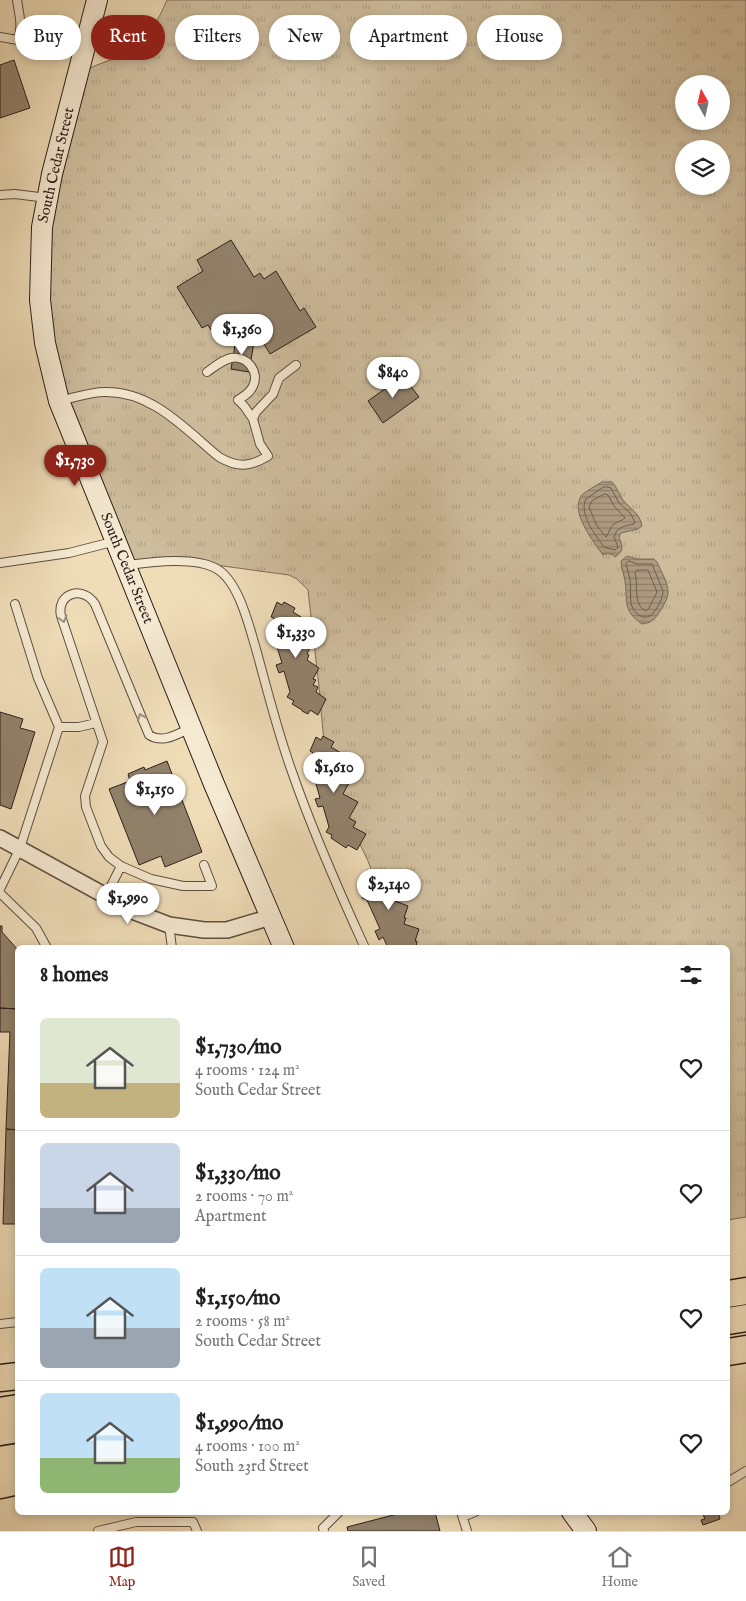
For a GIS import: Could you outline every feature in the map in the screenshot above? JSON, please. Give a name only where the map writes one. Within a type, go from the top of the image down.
[{"type":"highway","points":[[730,1294],[746,1291]]},
{"type":"highway","points":[[730,1321],[746,1318]]},
{"type":"highway","points":[[730,1352],[746,1349]]},
{"type":"highway","points":[[0,1378],[15,1376]]},
{"type":"highway","points":[[0,1411],[15,1408]]},
{"type":"highway","points":[[0,1432],[15,1430]]},
{"type":"highway","points":[[0,1460],[15,1458]]},
{"type":"highway","points":[[0,1485],[15,1482]]},
{"type":"main road","name":"South Cedar Street","points":[[97,0],[52,174],[42,227],[40,300],[45,343],[59,401],[214,784],[283,945]]},
{"type":"main road","points":[[574,1515],[586,1531]]},
{"type":"street","points":[[0,838],[135,912],[169,925],[204,930],[227,930],[271,917]]},
{"type":"lane","points":[[17,0],[19,15]]},
{"type":"lane","points":[[0,37],[15,40]]},
{"type":"lane","points":[[0,195],[15,194],[47,198]]},
{"type":"lane","points":[[59,401],[104,392],[121,393],[159,407],[219,457],[231,463],[240,465],[253,464],[268,456],[260,444],[253,419],[238,400],[247,394],[254,384],[254,372],[247,361],[234,358],[228,359],[207,372]]},
{"type":"lane","points":[[253,419],[256,412],[273,394],[279,378],[296,365]]},
{"type":"lane","points":[[0,563],[69,554],[116,541]]},
{"type":"lane","points":[[125,566],[166,561],[201,563],[217,569],[232,584],[254,641],[290,769],[364,945]]},
{"type":"lane","points":[[192,728],[163,739],[154,738],[149,735],[92,599],[86,595],[76,594],[66,598],[60,611],[103,742],[87,790],[85,802],[101,846],[109,857],[121,866],[151,879],[173,885],[212,886],[204,865]]},
{"type":"lane","points":[[15,604],[38,678],[59,727],[20,848],[0,891],[36,928],[45,945]]},
{"type":"lane","points":[[59,727],[79,727],[96,723]]},
{"type":"lane","points":[[106,896],[121,866]]},
{"type":"lane","points":[[169,925],[172,945]]},
{"type":"lane","points":[[0,1324],[15,1322]]},
{"type":"lane","points":[[730,1481],[746,1471]]},
{"type":"lane","points":[[323,1530],[336,1515]]},
{"type":"lane","points":[[462,1515],[467,1531]]},
{"type":"lane","points":[[98,1531],[136,1522],[193,1522],[197,1531]]},
{"type":"green space","points":[[167,0],[746,0],[746,1217],[730,1220],[730,945],[400,945],[368,861],[327,776],[308,590],[297,579],[289,575],[201,563],[125,565],[59,401],[40,267],[88,69],[110,60],[165,60],[165,15],[160,15]]},
{"type":"water","points":[[602,482],[612,482],[623,500],[637,514],[642,526],[638,529],[621,533],[619,537],[622,545],[621,550],[615,557],[609,554],[603,555],[584,526],[578,509],[582,495]]},
{"type":"water","points":[[627,556],[637,559],[654,559],[668,588],[667,598],[658,615],[653,620],[642,624],[631,614],[627,605],[621,561]]},
{"type":"building","points":[[14,60],[30,108],[0,118],[0,65]]},
{"type":"building","points":[[231,240],[254,277],[260,273],[264,279],[276,271],[300,311],[304,308],[316,327],[270,354],[261,339],[256,343],[234,339],[229,331],[220,336],[216,328],[211,330],[208,325],[202,328],[177,287],[203,271],[197,260]]},
{"type":"building","points":[[236,339],[254,342],[249,372],[231,369]]},
{"type":"building","points":[[403,376],[419,397],[383,423],[368,401]]},
{"type":"building","points":[[277,602],[282,605],[284,602],[295,608],[293,612],[306,620],[300,635],[312,644],[307,654],[309,655],[307,660],[319,668],[313,679],[316,680],[313,685],[318,687],[316,692],[326,699],[318,715],[310,710],[308,714],[302,711],[292,704],[294,701],[287,697],[290,692],[284,671],[279,673],[276,665],[282,663],[272,631],[268,629],[274,618],[271,617]]},
{"type":"building","points":[[0,712],[23,719],[20,728],[35,732],[11,809],[0,805]]},
{"type":"building","points":[[323,736],[334,742],[331,747],[344,755],[336,771],[351,779],[343,794],[358,802],[349,818],[356,822],[353,827],[366,834],[357,850],[348,845],[346,848],[331,838],[332,835],[326,832],[329,827],[323,806],[318,807],[315,799],[320,798],[311,766],[307,764],[313,753],[310,751],[316,737],[321,740]]},
{"type":"building","points":[[167,761],[202,852],[165,867],[161,856],[139,865],[109,789],[130,781],[128,774],[144,767],[145,770]]},
{"type":"building","points":[[374,869],[386,873],[384,878],[401,885],[395,901],[408,906],[404,924],[419,929],[415,941],[417,941],[416,945],[387,945],[383,937],[379,940],[375,931],[380,929],[367,900],[362,898],[366,887],[363,886],[367,870],[373,873]]},
{"type":"building","points":[[0,926],[2,926],[2,932],[15,947],[15,1009],[0,1008]]},
{"type":"building","points":[[0,1008],[15,1009],[15,1130],[6,1129],[10,1032],[0,1032]]},
{"type":"building","points":[[6,1129],[15,1130],[15,1224],[3,1224]]},
{"type":"building","points":[[393,1515],[436,1515],[440,1531],[348,1531],[347,1527]]},
{"type":"building","points":[[703,1515],[719,1515],[720,1519],[703,1525],[701,1520],[705,1519]]}]
